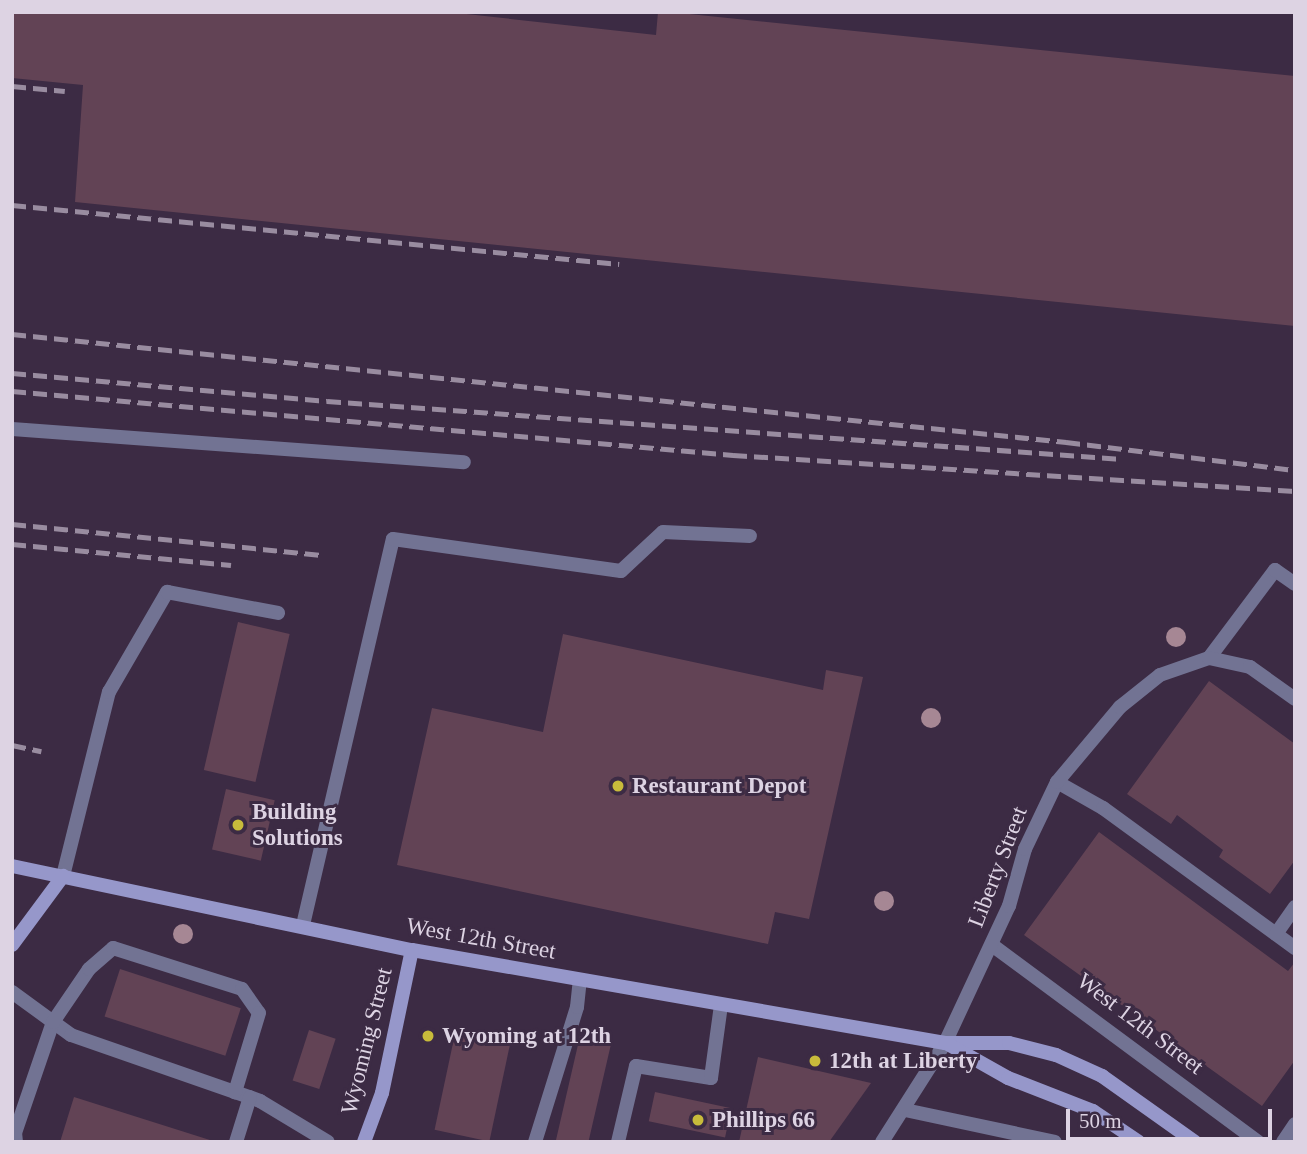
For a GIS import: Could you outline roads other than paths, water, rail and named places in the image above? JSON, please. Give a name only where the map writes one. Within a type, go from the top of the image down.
[{"type":"main road","name":"West 12th Street","points":[[12,866],[412,950],[580,980],[945,1043],[1009,1043],[1056,1055],[1102,1076],[1195,1142]]},
{"type":"main road","points":[[12,945],[63,876]]},
{"type":"main road","name":"Wyoming Street","points":[[364,1142],[382,1093],[412,950]]},
{"type":"main road","name":"West 12th Street","points":[[945,1043],[1007,1078],[1093,1111],[1139,1142]]},
{"type":"street","points":[[12,429],[464,462]]},
{"type":"street","points":[[303,925],[393,539],[621,571],[663,532],[750,536]]},
{"type":"street","points":[[1295,584],[1275,570],[1209,658],[1250,667],[1295,699]]},
{"type":"street","points":[[63,876],[109,692],[167,592],[278,612]]},
{"type":"street","name":"Liberty Street","points":[[882,1142],[905,1110],[945,1043],[992,945],[1025,849],[1056,782],[1120,707],[1160,675],[1209,658]]},
{"type":"street","points":[[1056,782],[1103,808],[1295,947]]},
{"type":"street","points":[[1276,934],[1295,907]]},
{"type":"street","name":"West 12th Street","points":[[992,945],[1258,1142]]},
{"type":"street","points":[[16,1142],[15,1133],[53,1022],[89,969],[113,948],[242,989],[259,1013],[235,1092]]},
{"type":"street","points":[[534,1142],[577,1007],[580,980]]},
{"type":"street","points":[[12,992],[71,1035],[250,1097],[328,1142]]},
{"type":"street","points":[[618,1142],[636,1066],[711,1078],[721,1005]]},
{"type":"street","points":[[236,1142],[250,1097]]},
{"type":"street","points":[[905,1110],[1055,1142]]},
{"type":"street","points":[[1283,1142],[1295,1124]]},
{"type":"railway","points":[[12,86],[65,91]]},
{"type":"railway","points":[[12,205],[619,264]]},
{"type":"railway","points":[[12,334],[1066,442],[1295,470]]},
{"type":"railway","points":[[12,373],[327,401],[1122,459]]},
{"type":"railway","points":[[12,391],[733,455],[1295,491]]},
{"type":"railway","points":[[12,524],[321,555]]},
{"type":"railway","points":[[12,544],[231,565]]},
{"type":"railway","points":[[12,745],[41,751]]},
{"type":"place","name":"Restaurant Depot","points":[[618,786]]},
{"type":"place","name":"Building Solutions","points":[[238,825]]},
{"type":"place","name":"Wyoming at 12th","points":[[428,1036]]},
{"type":"place","name":"12th at Liberty","points":[[815,1061]]},
{"type":"place","name":"Phillips 66","points":[[698,1120]]}]
